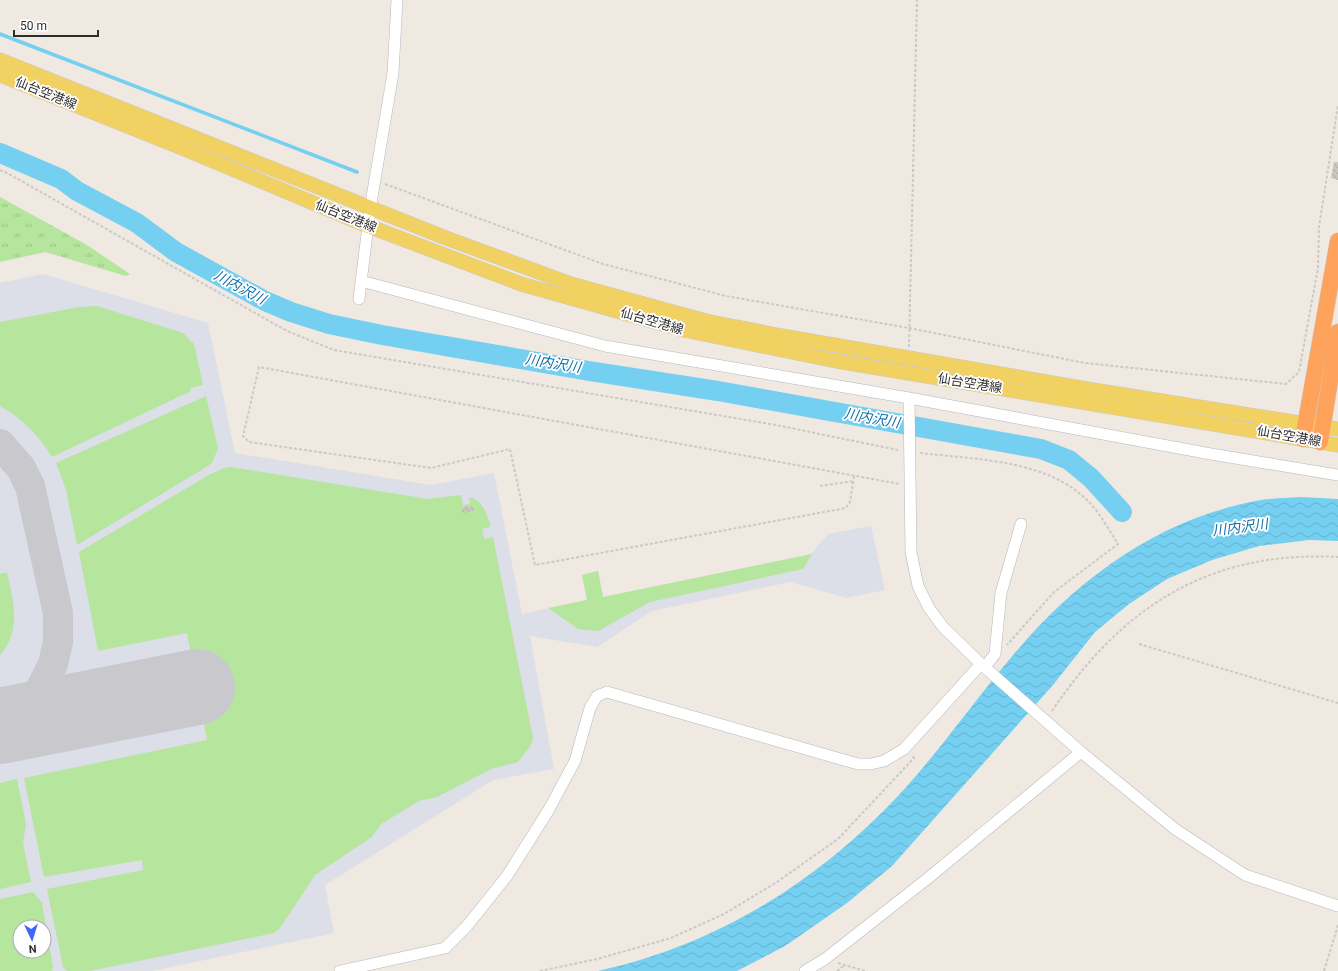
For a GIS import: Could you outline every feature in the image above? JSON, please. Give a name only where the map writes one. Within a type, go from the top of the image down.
[{"type":"highway","points":[[1305,431],[1338,241]]},
{"type":"highway","points":[[1321,434],[1338,332]]},
{"type":"main road","name":"仙台空港線","points":[[0,60],[370,209],[571,284],[706,321],[1321,434],[1338,445]]},
{"type":"main road","name":"仙台空港線","points":[[0,75],[187,150],[368,226],[521,284],[684,330],[836,361],[1305,431]]},
{"type":"main road","name":"仙台空港線","points":[[1321,434],[1338,429]]},
{"type":"street","points":[[359,299],[370,209],[393,73],[397,0]]},
{"type":"street","points":[[361,281],[605,346],[909,402],[1338,475]]},
{"type":"street","points":[[909,402],[911,552],[918,586],[929,608],[943,627],[985,667],[1081,752],[1175,828],[1245,875],[1338,906]]},
{"type":"street","points":[[340,971],[445,948],[467,926],[507,876],[548,811],[576,761],[590,708],[598,696],[607,692],[858,764],[871,764],[884,761],[904,749],[985,667],[995,654],[1001,594],[1022,524]]},
{"type":"street","points":[[805,971],[825,959],[927,879],[1081,752]]},
{"type":"path","points":[[909,359],[918,0]]},
{"type":"path","points":[[376,180],[603,264],[726,296],[909,328],[1085,363],[1286,384],[1299,372],[1318,268],[1319,227],[1338,105]]},
{"type":"path","points":[[0,170],[287,332],[334,350],[909,449],[1000,462],[1049,475],[1073,489],[1095,510],[1118,544],[1054,592],[1013,640],[995,654]]},
{"type":"path","points":[[854,476],[850,502],[846,508],[535,565],[510,449],[432,468],[249,442],[243,436],[259,367],[909,485]]},
{"type":"path","points":[[820,486],[854,481]]},
{"type":"path","points":[[1044,718],[1070,683],[1093,658],[1129,623],[1169,594],[1231,567],[1259,561],[1290,557],[1338,557]]},
{"type":"path","points":[[1139,644],[1338,703]]},
{"type":"path","points":[[540,971],[605,957],[671,938],[724,914],[777,882],[838,839],[887,788],[914,758],[904,749]]},
{"type":"path","points":[[1324,971],[1338,925]]},
{"type":"path","points":[[825,959],[865,971]]},
{"type":"path","points":[[837,971],[845,965]]},
{"type":"shaded area","points":[[43,274],[208,323],[235,453],[431,485],[494,473],[522,614],[587,600],[582,575],[598,571],[603,597],[811,554],[828,534],[871,526],[885,590],[846,598],[790,582],[652,611],[597,647],[530,636],[554,769],[493,780],[325,885],[334,933],[152,971],[0,971],[0,283]]},
{"type":"green space","points":[[0,197],[87,245],[130,274],[126,276],[45,252],[0,262]]},
{"type":"green space","points":[[97,306],[183,333],[194,344],[203,385],[190,388],[191,391],[52,457],[23,422],[0,406],[0,322],[79,307]]},
{"type":"green space","points":[[206,396],[218,448],[213,461],[208,466],[77,545],[66,490],[56,463]]},
{"type":"green space","points":[[231,467],[428,499],[461,495],[463,505],[470,504],[469,497],[481,504],[490,524],[490,527],[482,529],[484,539],[493,537],[533,738],[531,745],[518,762],[491,769],[437,797],[419,801],[381,824],[372,837],[315,875],[280,928],[274,933],[90,971],[67,971],[63,967],[47,889],[143,870],[142,860],[44,877],[24,778],[207,740],[187,633],[98,651],[79,552],[207,476],[224,468]]},
{"type":"green space","points":[[812,554],[803,569],[650,602],[598,631],[578,629],[548,608],[587,600],[582,575],[598,571],[603,597]]},
{"type":"green space","points":[[7,572],[12,594],[14,615],[11,636],[7,646],[0,655],[0,574]]},
{"type":"green space","points":[[17,779],[26,824],[23,843],[31,882],[0,889],[0,783]]},
{"type":"green space","points":[[33,892],[42,903],[45,919],[12,919],[12,959],[52,959],[52,971],[0,971],[0,899]]},
{"type":"water","points":[[1301,497],[1338,499],[1338,541],[1309,540],[1259,546],[1212,560],[1167,579],[1129,604],[1095,632],[1053,685],[892,866],[847,903],[785,946],[737,971],[598,971],[641,960],[722,928],[761,907],[832,857],[866,828],[897,797],[942,744],[999,672],[1039,626],[1094,576],[1124,555],[1156,536],[1189,521],[1224,509],[1261,500]]},
{"type":"building","points":[[1334,162],[1338,162],[1338,180],[1331,178]]},
{"type":"building","points":[[468,505],[469,507],[473,507],[474,511],[462,513],[462,509]]},
{"type":"waterway","points":[[0,34],[357,172]]},
{"type":"waterway","name":"川内沢川","points":[[0,153],[61,179],[77,191],[137,223],[176,252],[265,301],[291,312],[329,324],[382,335],[589,371],[718,391],[1041,449],[1069,460],[1091,478],[1122,512]]},
{"type":"taxiway","points":[[0,444],[21,468],[30,486],[58,613],[58,642],[53,664],[40,690],[26,707],[3,726]]},
{"type":"runway","points":[[0,726],[197,687]]}]
